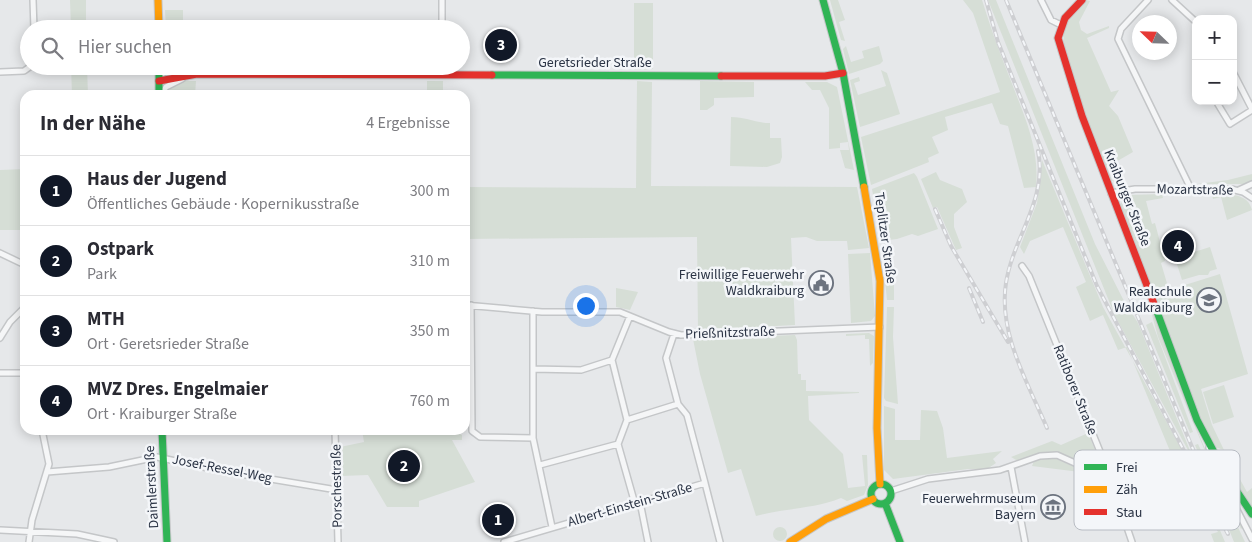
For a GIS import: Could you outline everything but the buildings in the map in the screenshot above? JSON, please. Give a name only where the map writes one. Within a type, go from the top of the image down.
[{"type":"street","points":[[33,0],[34,20]]},
{"type":"street","points":[[158,0],[159,20]]},
{"type":"street","points":[[442,0],[442,20]]},
{"type":"street","name":"Teplitzer Straße","points":[[823,0],[842,73],[877,260],[880,292],[877,435],[880,484]]},
{"type":"street","points":[[1042,0],[1051,20],[1061,25],[1069,12],[1082,0]]},
{"type":"street","points":[[1148,0],[1118,34],[1120,44],[1186,174],[1191,189]]},
{"type":"street","points":[[1172,0],[1192,18]]},
{"type":"street","name":"Kraiburger Straße","points":[[1061,25],[1058,38],[1082,116],[1139,262],[1184,388],[1212,450]]},
{"type":"street","points":[[0,72],[20,70]]},
{"type":"street","name":"Geretsrieder Straße","points":[[442,75],[825,76],[842,73]]},
{"type":"street","name":"Geretsrieder Straße","points":[[159,78],[184,75]]},
{"type":"street","name":"Geretsrieder Straße","points":[[164,90],[166,87],[191,75]]},
{"type":"street","points":[[159,78],[160,90]]},
{"type":"street","points":[[1218,105],[1230,124],[1252,110],[1237,80]]},
{"type":"street","points":[[1246,99],[1252,95]]},
{"type":"street","points":[[1239,190],[1252,186],[1250,196]]},
{"type":"street","name":"Mozartstraße","points":[[1111,193],[1128,189],[1239,190],[1250,196]]},
{"type":"street","points":[[0,254],[20,263]]},
{"type":"street","name":"Ratiborer Straße","points":[[1022,266],[1029,276],[1099,450]]},
{"type":"street","name":"Prießnitzstraße","points":[[470,305],[533,311],[616,312],[674,334],[880,327]]},
{"type":"street","points":[[533,311],[533,438],[553,523],[552,527]]},
{"type":"street","points":[[0,338],[10,322],[20,312]]},
{"type":"street","points":[[630,316],[612,360],[627,420],[618,444],[638,503],[648,542]]},
{"type":"street","points":[[674,334],[666,357],[678,404],[687,415],[720,542]]},
{"type":"street","points":[[533,369],[581,370],[612,360]]},
{"type":"street","points":[[470,368],[472,432],[480,437],[533,438]]},
{"type":"street","points":[[0,373],[20,373]]},
{"type":"street","points":[[627,420],[678,404]]},
{"type":"street","points":[[29,542],[29,532],[47,472],[48,461],[43,435]]},
{"type":"street","name":"Daimlerstraße","points":[[163,435],[165,458],[167,542]]},
{"type":"street","name":"Porschestraße","points":[[335,435],[338,542]]},
{"type":"street","points":[[1208,443],[1210,450]]},
{"type":"street","points":[[540,465],[618,444]]},
{"type":"street","points":[[890,491],[928,479],[1010,467],[1033,458],[1052,455],[1074,462]]},
{"type":"street","name":"Josef-Ressel-Weg","points":[[47,472],[109,467],[153,457],[337,490]]},
{"type":"street","points":[[1010,467],[1025,542]]},
{"type":"street","name":"Albert-Einstein-Straße","points":[[504,542],[524,539],[552,527],[705,482]]},
{"type":"street","points":[[880,484],[886,486],[890,491],[889,500],[884,503],[878,503],[873,499],[873,490],[880,484]]},
{"type":"street","name":"Kraiburger Straße","points":[[1240,495],[1252,514]]},
{"type":"street","points":[[790,542],[826,519],[873,499]]},
{"type":"street","points":[[884,503],[900,542]]},
{"type":"street","points":[[1240,516],[1252,539]]},
{"type":"street","points":[[0,530],[77,534],[114,542]]},
{"type":"street","name":"Ratiborer Straße","points":[[1128,530],[1132,542]]},
{"type":"shaded area","points":[[70,0],[86,0],[86,20],[71,20]]},
{"type":"shaded area","points":[[830,0],[838,0],[845,20],[839,22],[845,41],[841,40]]},
{"type":"shaded area","points":[[963,0],[982,0],[1029,130],[1037,172],[1036,187],[1024,188],[1008,126],[1000,124],[992,103],[945,117],[948,130],[932,137],[939,153],[928,158],[929,162],[871,185],[861,137],[1000,92],[973,13]]},
{"type":"shaded area","points":[[988,0],[996,0],[1095,244],[1123,299],[1138,323],[1190,450],[1188,450],[1115,316]]},
{"type":"shaded area","points":[[1086,0],[1090,1],[1079,22],[1081,30],[1087,34],[1109,26],[1109,28],[1087,38],[1111,92],[1119,90],[1109,106],[1118,116],[1133,152],[1107,167],[1112,180],[1123,184],[1110,180],[1089,127],[1067,62],[1064,44],[1065,26],[1072,14]]},
{"type":"shaded area","points":[[634,3],[653,3],[653,69],[634,70]]},
{"type":"shaded area","points":[[165,10],[183,10],[183,20],[166,20]]},
{"type":"shaded area","points":[[846,46],[851,62],[864,58],[862,51],[879,46],[883,61],[880,64],[849,74],[843,49]]},
{"type":"shaded area","points":[[881,70],[887,73],[900,114],[860,127],[850,80],[859,77],[860,81],[854,83],[858,95],[886,86]]},
{"type":"shaded area","points":[[71,75],[87,75],[88,90],[72,90]]},
{"type":"shaded area","points":[[185,81],[196,81],[195,90],[170,90],[171,87]]},
{"type":"shaded area","points":[[427,81],[443,81],[443,90],[427,90]]},
{"type":"shaded area","points":[[637,81],[652,82],[651,186],[857,187],[869,248],[848,250],[847,241],[817,241],[806,237],[791,238],[795,325],[698,330],[697,237],[470,239],[470,187],[636,188]]},
{"type":"shaded area","points":[[700,81],[754,82],[754,97],[714,98],[714,105],[707,110],[700,110]]},
{"type":"shaded area","points":[[805,82],[827,82],[837,87],[854,170],[845,168],[840,150],[849,150],[848,142],[840,143],[840,148],[829,149],[829,108],[820,90],[812,90]]},
{"type":"shaded area","points":[[731,117],[770,123],[770,138],[781,138],[782,157],[780,163],[767,167],[730,166]]},
{"type":"shaded area","points":[[1042,160],[1103,307],[1125,348],[1118,350],[1103,315],[1090,321],[1076,287],[1086,282],[1063,227],[1030,241],[1024,254],[1020,247],[1037,203]]},
{"type":"shaded area","points":[[20,169],[20,230],[0,230],[0,170]]},
{"type":"shaded area","points":[[936,172],[940,180],[962,189],[967,202],[954,214],[954,227],[962,248],[956,250],[937,207],[933,208],[921,179]]},
{"type":"shaded area","points":[[914,173],[938,229],[918,236],[912,234],[897,239],[881,241],[872,189]]},
{"type":"shaded area","points":[[1252,174],[1252,180],[1244,184],[1197,184],[1228,180]]},
{"type":"shaded area","points":[[1162,194],[1163,198],[1146,201],[1152,224],[1155,223],[1165,261],[1161,263],[1169,290],[1220,274],[1248,374],[1201,389],[1212,425],[1224,450],[1215,447],[1200,418],[1120,208],[1122,199],[1131,195]]},
{"type":"shaded area","points":[[1212,194],[1230,194],[1241,197],[1250,204],[1252,210],[1227,220],[1221,197],[1213,199]]},
{"type":"shaded area","points":[[1210,247],[1217,269],[1210,271],[1208,275],[1199,275],[1182,280],[1175,258]]},
{"type":"shaded area","points":[[891,249],[894,270],[894,300],[887,300],[882,251]]},
{"type":"shaded area","points":[[870,253],[875,316],[871,321],[851,323],[848,254]]},
{"type":"shaded area","points":[[1141,275],[1186,404],[1206,450],[1204,450],[1158,337]]},
{"type":"shaded area","points":[[616,288],[638,292],[630,310],[616,307]]},
{"type":"shaded area","points":[[887,307],[894,307],[893,337],[898,404],[886,401],[884,398]]},
{"type":"shaded area","points":[[1152,322],[1193,432],[1190,433],[1146,325]]},
{"type":"shaded area","points":[[869,333],[874,336],[873,363],[870,366],[869,339],[865,339],[865,335],[846,336],[846,334]]},
{"type":"shaded area","points":[[795,335],[797,340],[798,374],[801,374],[801,380],[806,380],[806,391],[859,392],[808,396],[809,420],[843,454],[848,488],[865,486],[862,455],[867,455],[868,485],[864,495],[847,501],[841,498],[831,502],[756,516],[741,469],[728,473],[700,374],[693,339]]},
{"type":"shaded area","points":[[1127,347],[1133,361],[1125,348]]},
{"type":"shaded area","points":[[1133,361],[1182,450],[1170,450]]},
{"type":"shaded area","points":[[1224,385],[1234,417],[1213,424],[1203,392]]},
{"type":"shaded area","points":[[884,406],[895,409],[895,440],[920,440],[921,410],[937,411],[943,428],[947,458],[1002,451],[993,459],[996,463],[987,469],[968,469],[893,479],[884,470]]},
{"type":"shaded area","points":[[1088,433],[1095,450],[1074,450],[1074,460],[1052,452],[1032,455],[1018,461],[1011,457],[1052,441],[1061,445]]},
{"type":"shaded area","points":[[363,435],[462,435],[462,440],[452,440],[475,482],[419,501],[419,507],[387,507],[368,475],[341,476],[340,447],[364,442]]},
{"type":"shaded area","points":[[1198,444],[1201,450],[1197,450],[1195,445]]},
{"type":"shaded area","points":[[1052,457],[1074,467],[1074,471],[1032,466],[1034,461]]},
{"type":"shaded area","points":[[1240,479],[1247,492],[1252,488],[1252,508],[1240,489]]},
{"type":"shaded area","points":[[1240,520],[1244,527],[1241,529],[1240,527]]},
{"type":"shaded area","points":[[777,527],[783,527],[787,534],[783,541],[777,541],[773,537],[773,531]]},
{"type":"shaded area","points":[[1217,530],[1220,530],[1225,542],[1214,542],[1211,534],[1218,532]]},
{"type":"shaded area","points":[[1229,530],[1239,530],[1245,542],[1234,542]]},
{"type":"railway","points":[[986,0],[998,42],[1097,286],[1184,450]]},
{"type":"railway","points":[[1006,0],[1193,450]]},
{"type":"railway","points":[[1038,151],[1040,169],[1038,186],[1034,202],[1010,266],[1006,283],[1005,302],[1010,339],[1047,428]]},
{"type":"railway","points":[[935,209],[951,246],[1008,342]]},
{"type":"railway","points":[[969,288],[983,322]]},
{"type":"railway","points":[[1226,530],[1228,534]]},
{"type":"traffic: fast","points":[[823,0],[843,73],[864,187]]},
{"type":"traffic: fast","points":[[159,75],[159,90]]},
{"type":"traffic: fast","points":[[492,75],[721,76]]},
{"type":"traffic: fast","points":[[1156,309],[1197,420],[1213,450]]},
{"type":"traffic: fast","points":[[162,435],[167,542]]},
{"type":"traffic: fast","points":[[881,484],[888,487],[891,494],[888,501],[881,504],[874,501],[871,494],[874,487],[881,484]]},
{"type":"traffic: fast","points":[[1240,496],[1252,514]]},
{"type":"traffic: fast","points":[[885,503],[900,542]]},
{"type":"traffic: slow","points":[[158,0],[159,20]]},
{"type":"traffic: slow","points":[[864,187],[880,281],[877,428],[880,484]]},
{"type":"traffic: slow","points":[[790,542],[826,519],[873,499]]},
{"type":"traffic: jam","points":[[1082,0],[1065,18],[1058,38],[1082,116],[1156,309]]},
{"type":"traffic: jam","points":[[721,76],[825,76],[843,73]]},
{"type":"traffic: jam","points":[[159,81],[192,75]]},
{"type":"traffic: jam","points":[[470,75],[492,75]]},
{"type":"place","name":"MTH","points":[[501,45]]},
{"type":"place","name":"MVZ Dres. Engelmaier","points":[[1178,246]]},
{"type":"place","name":"Freiwillige Feuerwehr Waldkraiburg","points":[[821,283]]},
{"type":"place","name":"Realschule Waldkraiburg","points":[[1209,300]]},
{"type":"place","name":"Ostpark","points":[[404,466]]},
{"type":"place","name":"Feuerwehrmuseum Bayern","points":[[1053,507]]},
{"type":"place","name":"Haus der Jugend","points":[[498,520]]}]
